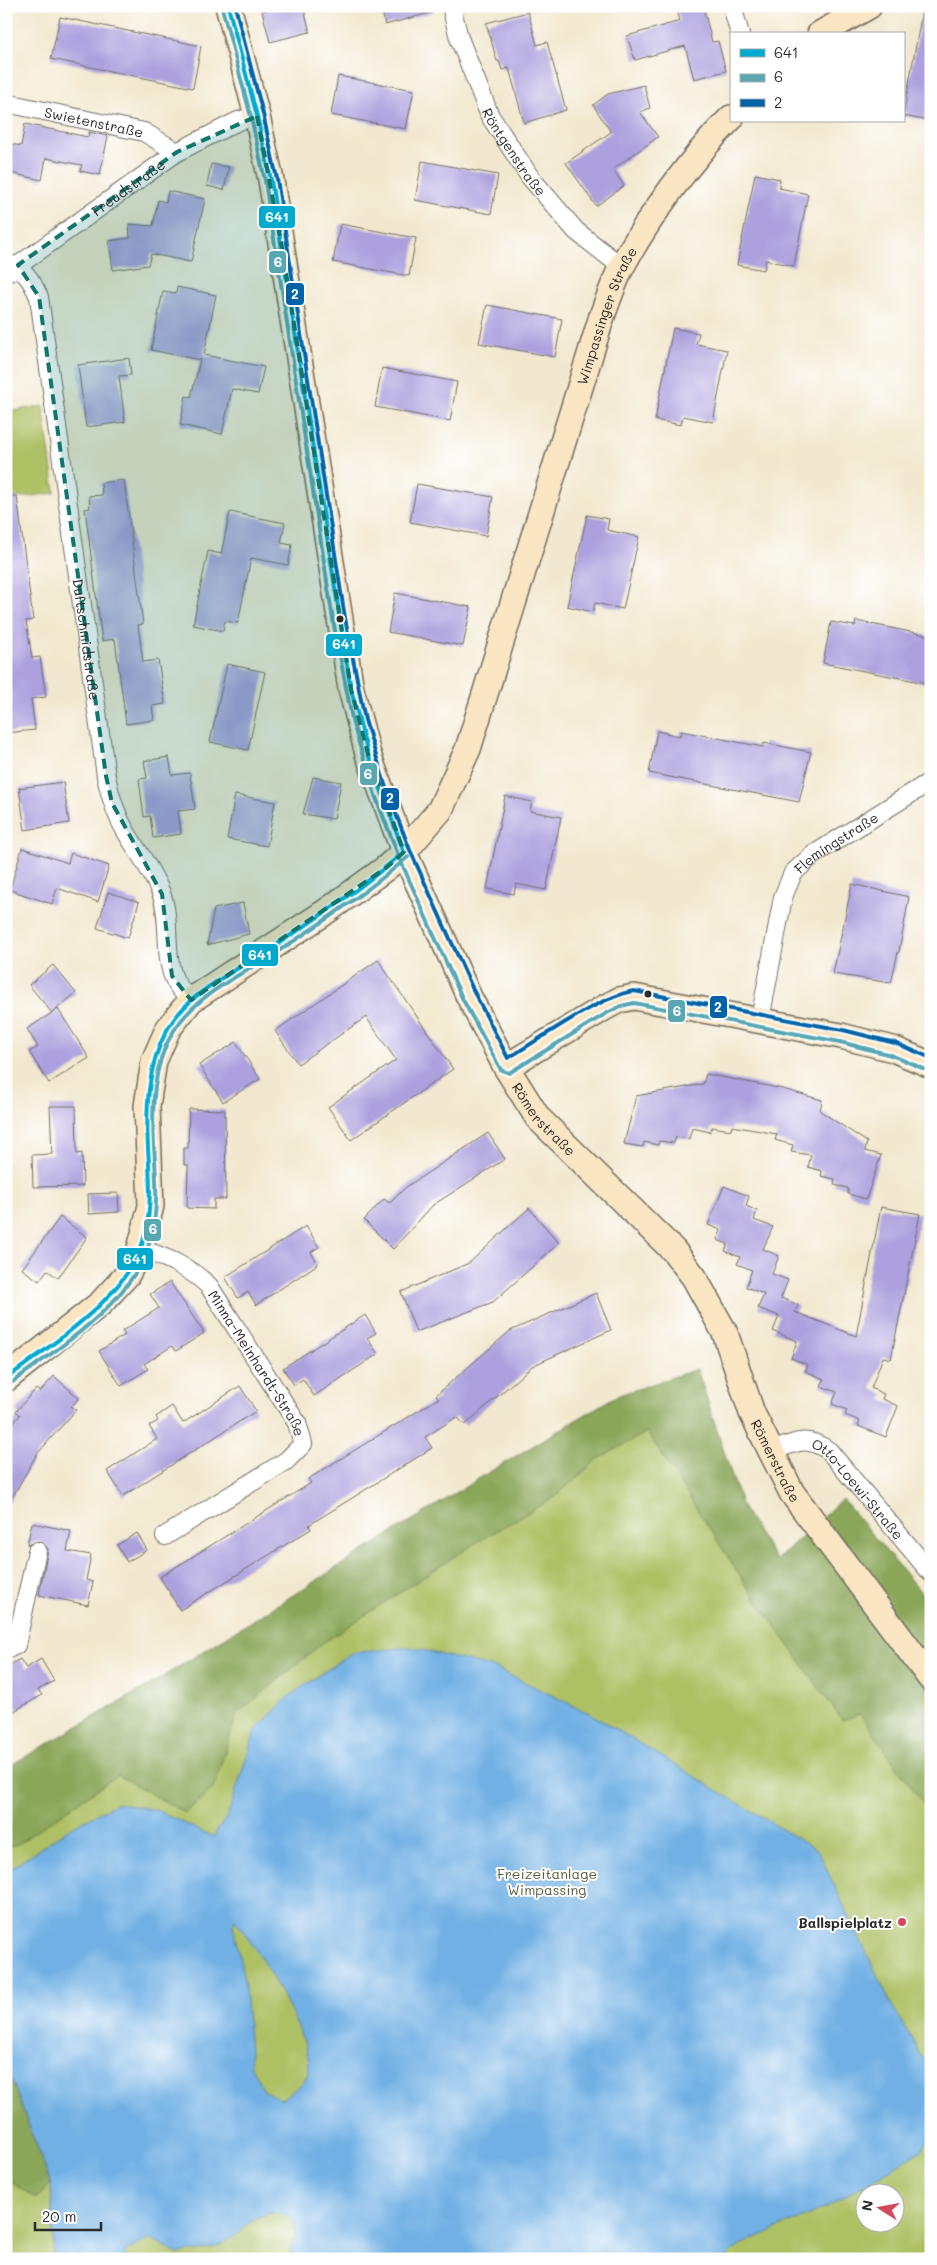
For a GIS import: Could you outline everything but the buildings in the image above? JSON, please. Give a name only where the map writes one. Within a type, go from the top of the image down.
[{"type":"street","name":"Römerstraße","points":[[228,6],[257,116],[282,248],[351,689],[368,754],[404,852],[469,997],[506,1067],[538,1118],[674,1251],[694,1277],[725,1334],[752,1413],[770,1452],[792,1492],[931,1679]]},
{"type":"street","name":"Röntgenstraße","points":[[451,6],[459,38],[490,116],[530,177],[576,231],[622,267]]},
{"type":"street","points":[[732,6],[739,32]]},
{"type":"street","points":[[824,32],[869,6]]},
{"type":"street","name":"Swietenstraße","points":[[6,104],[144,132],[177,152]]},
{"type":"street","name":"Freudstraße","points":[[10,267],[177,152],[238,122],[257,116]]},
{"type":"street","name":"Wimpassinger Straße","points":[[6,1379],[101,1303],[127,1275],[140,1249],[151,1206],[147,1106],[154,1060],[168,1029],[191,1000],[324,913],[386,868],[404,852],[440,810],[468,749],[602,316],[622,267],[668,196],[712,138],[730,119]]},
{"type":"street","name":"Duftschmidstraße","points":[[10,267],[33,283],[39,297],[106,776],[112,803],[124,829],[151,870],[162,894],[168,924],[172,976],[191,1000]]},
{"type":"street","name":"Flemingstraße","points":[[760,1020],[783,898],[793,874],[813,855],[931,781]]},
{"type":"street","points":[[506,1067],[604,1008],[619,1000],[634,996],[841,1036],[893,1049],[931,1065]]},
{"type":"street","name":"Minna-Meinhardt-Straße","points":[[140,1249],[197,1274],[209,1286],[297,1423],[303,1444],[286,1461],[164,1536]]},
{"type":"street","name":"Otto-Loewi-Straße","points":[[770,1452],[800,1441],[820,1444],[829,1451],[931,1573]]},
{"type":"street","points":[[6,1650],[16,1644],[37,1551]]},
{"type":"highlighted area","points":[[257,116],[282,247],[351,689],[368,754],[404,852],[386,868],[191,1000],[172,976],[162,894],[124,829],[112,803],[106,776],[39,297],[18,265],[177,152]]},
{"type":"green space","points":[[43,406],[55,493],[6,499],[6,412]]},
{"type":"green space","name":"Freizeitanlage Wimpassing","points":[[697,1369],[742,1507],[776,1561],[931,1754],[931,2259],[6,2259],[6,1768],[153,1683],[483,1476],[616,1396]]},
{"type":"green space","points":[[697,1369],[742,1507],[776,1560],[842,1499],[931,1604],[931,1815],[860,1714],[842,1720],[746,1585],[647,1432],[598,1459],[555,1497],[477,1542],[324,1642],[237,1714],[213,1789],[185,1813],[118,1775],[16,1845],[6,1847],[6,1768],[153,1683],[483,1476],[616,1396]]},
{"type":"green space","points":[[6,2064],[51,2184],[36,2199],[6,2177]]},
{"type":"water","name":"Freizeitanlage Wimpassing","points":[[411,1647],[495,1668],[589,1713],[818,1851],[890,2002],[931,2072],[931,2136],[922,2150],[869,2182],[854,2182],[854,2191],[827,2207],[742,2244],[725,2259],[287,2259],[290,2256],[295,2234],[291,2218],[269,2213],[260,2216],[225,2242],[207,2249],[177,2254],[150,2239],[124,2252],[129,2259],[54,2259],[51,2184],[6,2064],[6,1872],[68,1829],[117,1803],[156,1810],[213,1837],[228,1815],[255,1731],[288,1697],[351,1653]],"holes":[[[235,1920],[280,1990],[300,2032],[309,2065],[304,2081],[281,2099],[264,2091],[251,2067],[245,1985],[233,1925]]]},
{"type":"transit line","name":"641","points":[[228,6],[257,116],[271,180],[351,689],[368,754],[404,852]]},
{"type":"transit line","name":"2","points":[[235,6],[263,114],[277,179],[345,618],[365,720],[387,791],[410,850],[475,994],[508,1058],[587,1010],[604,1001],[634,991],[843,1030],[895,1043],[931,1058]]},
{"type":"transit line","name":"6","points":[[222,8],[251,117],[265,181],[333,620],[353,724],[375,795],[398,855],[463,1000],[501,1070],[509,1073],[607,1013],[621,1006],[634,1003],[840,1042],[891,1055],[929,1071]]},
{"type":"transit line","name":"641","points":[[6,1379],[88,1316],[107,1298],[123,1278],[136,1257],[145,1235],[150,1202],[147,1118],[149,1088],[160,1044],[176,1016],[200,993],[323,913],[373,878],[404,852]]},
{"type":"transit line","name":"6","points":[[10,1384],[93,1321],[129,1282],[142,1261],[154,1226],[156,1203],[153,1117],[157,1073],[166,1045],[173,1032],[194,1007],[220,986],[277,952],[327,918],[377,883],[408,857]]},
{"type":"place","name":"Ballspielplatz","points":[[902,1922]]}]
